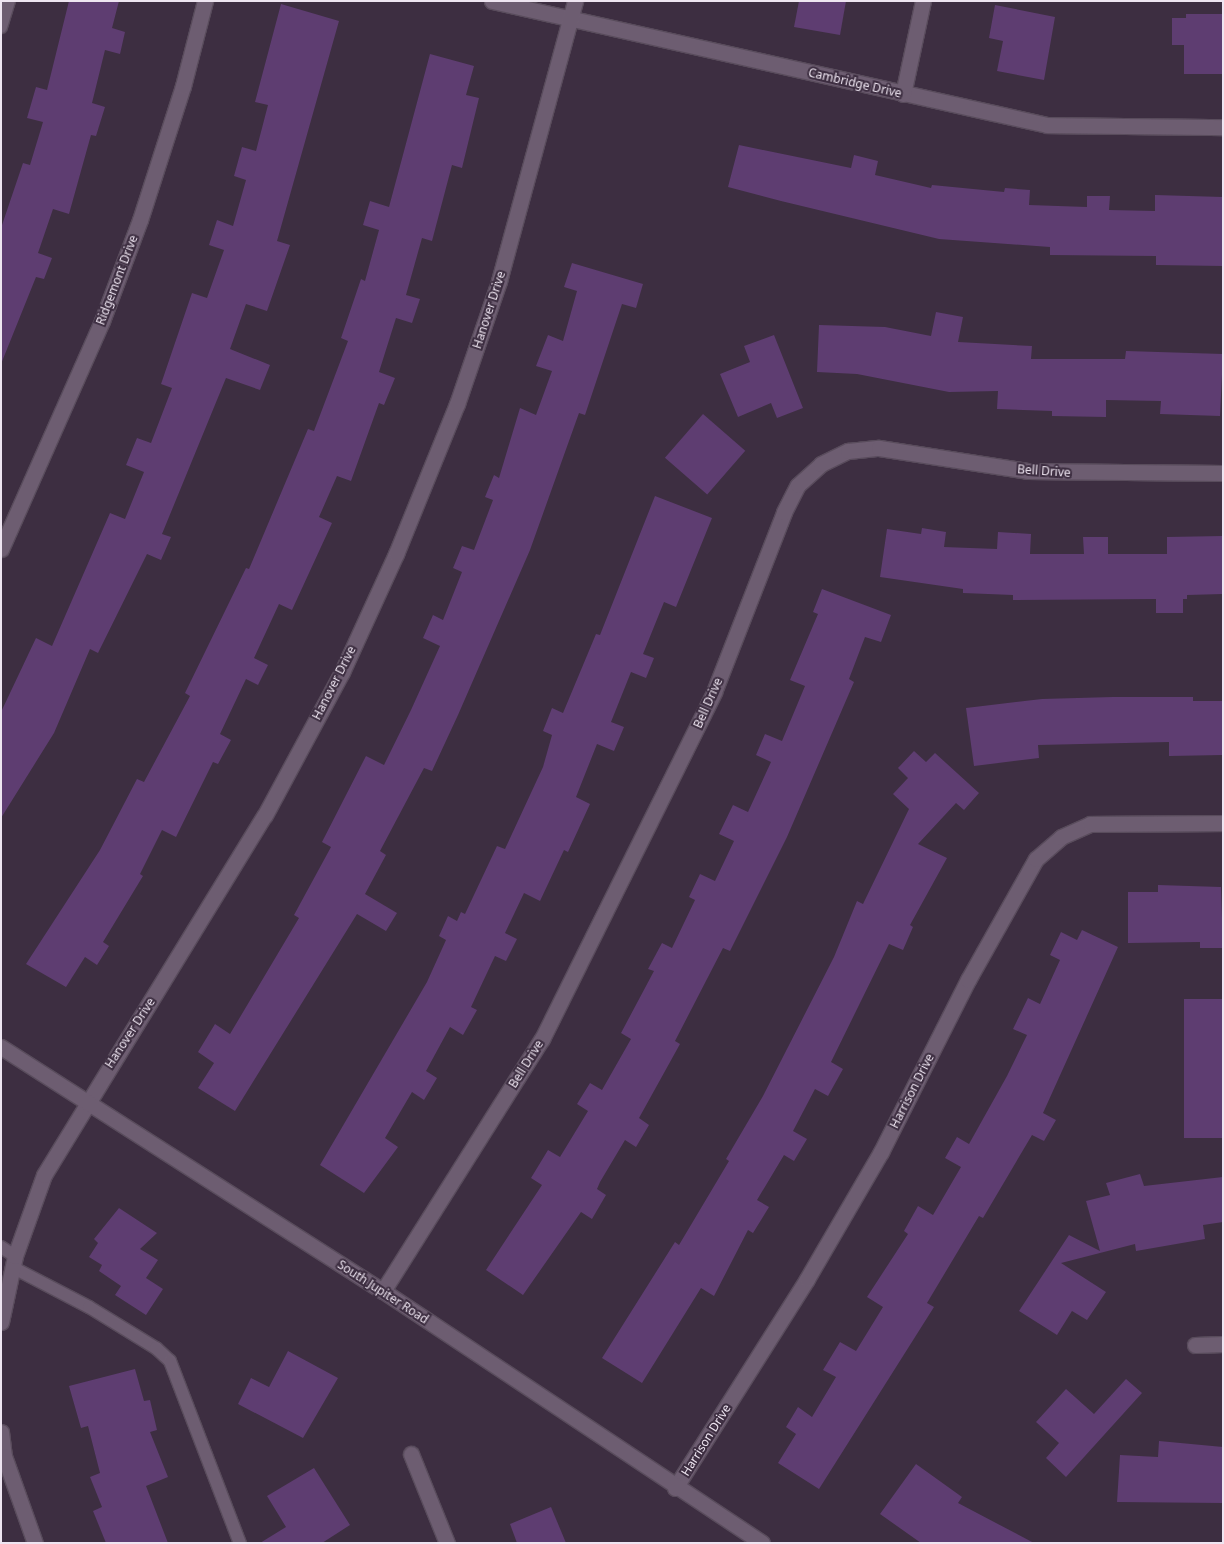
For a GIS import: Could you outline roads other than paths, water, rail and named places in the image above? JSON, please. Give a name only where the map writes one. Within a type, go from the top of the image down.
[{"type":"street","name":"Ridgemont Drive","points":[[1,549],[102,321],[140,220],[183,86],[205,1]]},
{"type":"street","name":"Cambridge Drive","points":[[492,1],[1047,125],[1223,126]]},
{"type":"street","name":"Hanover Drive","points":[[1,1322],[13,1261],[44,1175],[86,1101],[265,815],[342,672],[396,554],[458,404],[499,281],[572,20],[575,1]]},
{"type":"street","points":[[903,94],[923,1]]},
{"type":"street","name":"Bell Drive","points":[[383,1292],[542,1039],[714,692],[784,512],[798,485],[821,464],[848,451],[879,448],[1027,471],[1223,473]]},
{"type":"street","name":"Harrison Drive","points":[[675,1488],[808,1279],[881,1152],[968,980],[1036,859],[1061,837],[1090,824],[1223,823]]},
{"type":"street","name":"South Jupiter Road","points":[[1,1047],[383,1292],[675,1488],[762,1543]]},
{"type":"street","points":[[1195,1345],[1223,1344]]},
{"type":"street","points":[[1,1432],[4,1456],[35,1543]]},
{"type":"street","points":[[411,1454],[446,1543]]},
{"type":"lane","points":[[1,27],[9,1]]},
{"type":"lane","points":[[1,1247],[13,1261],[156,1348],[170,1361],[240,1543]]}]
